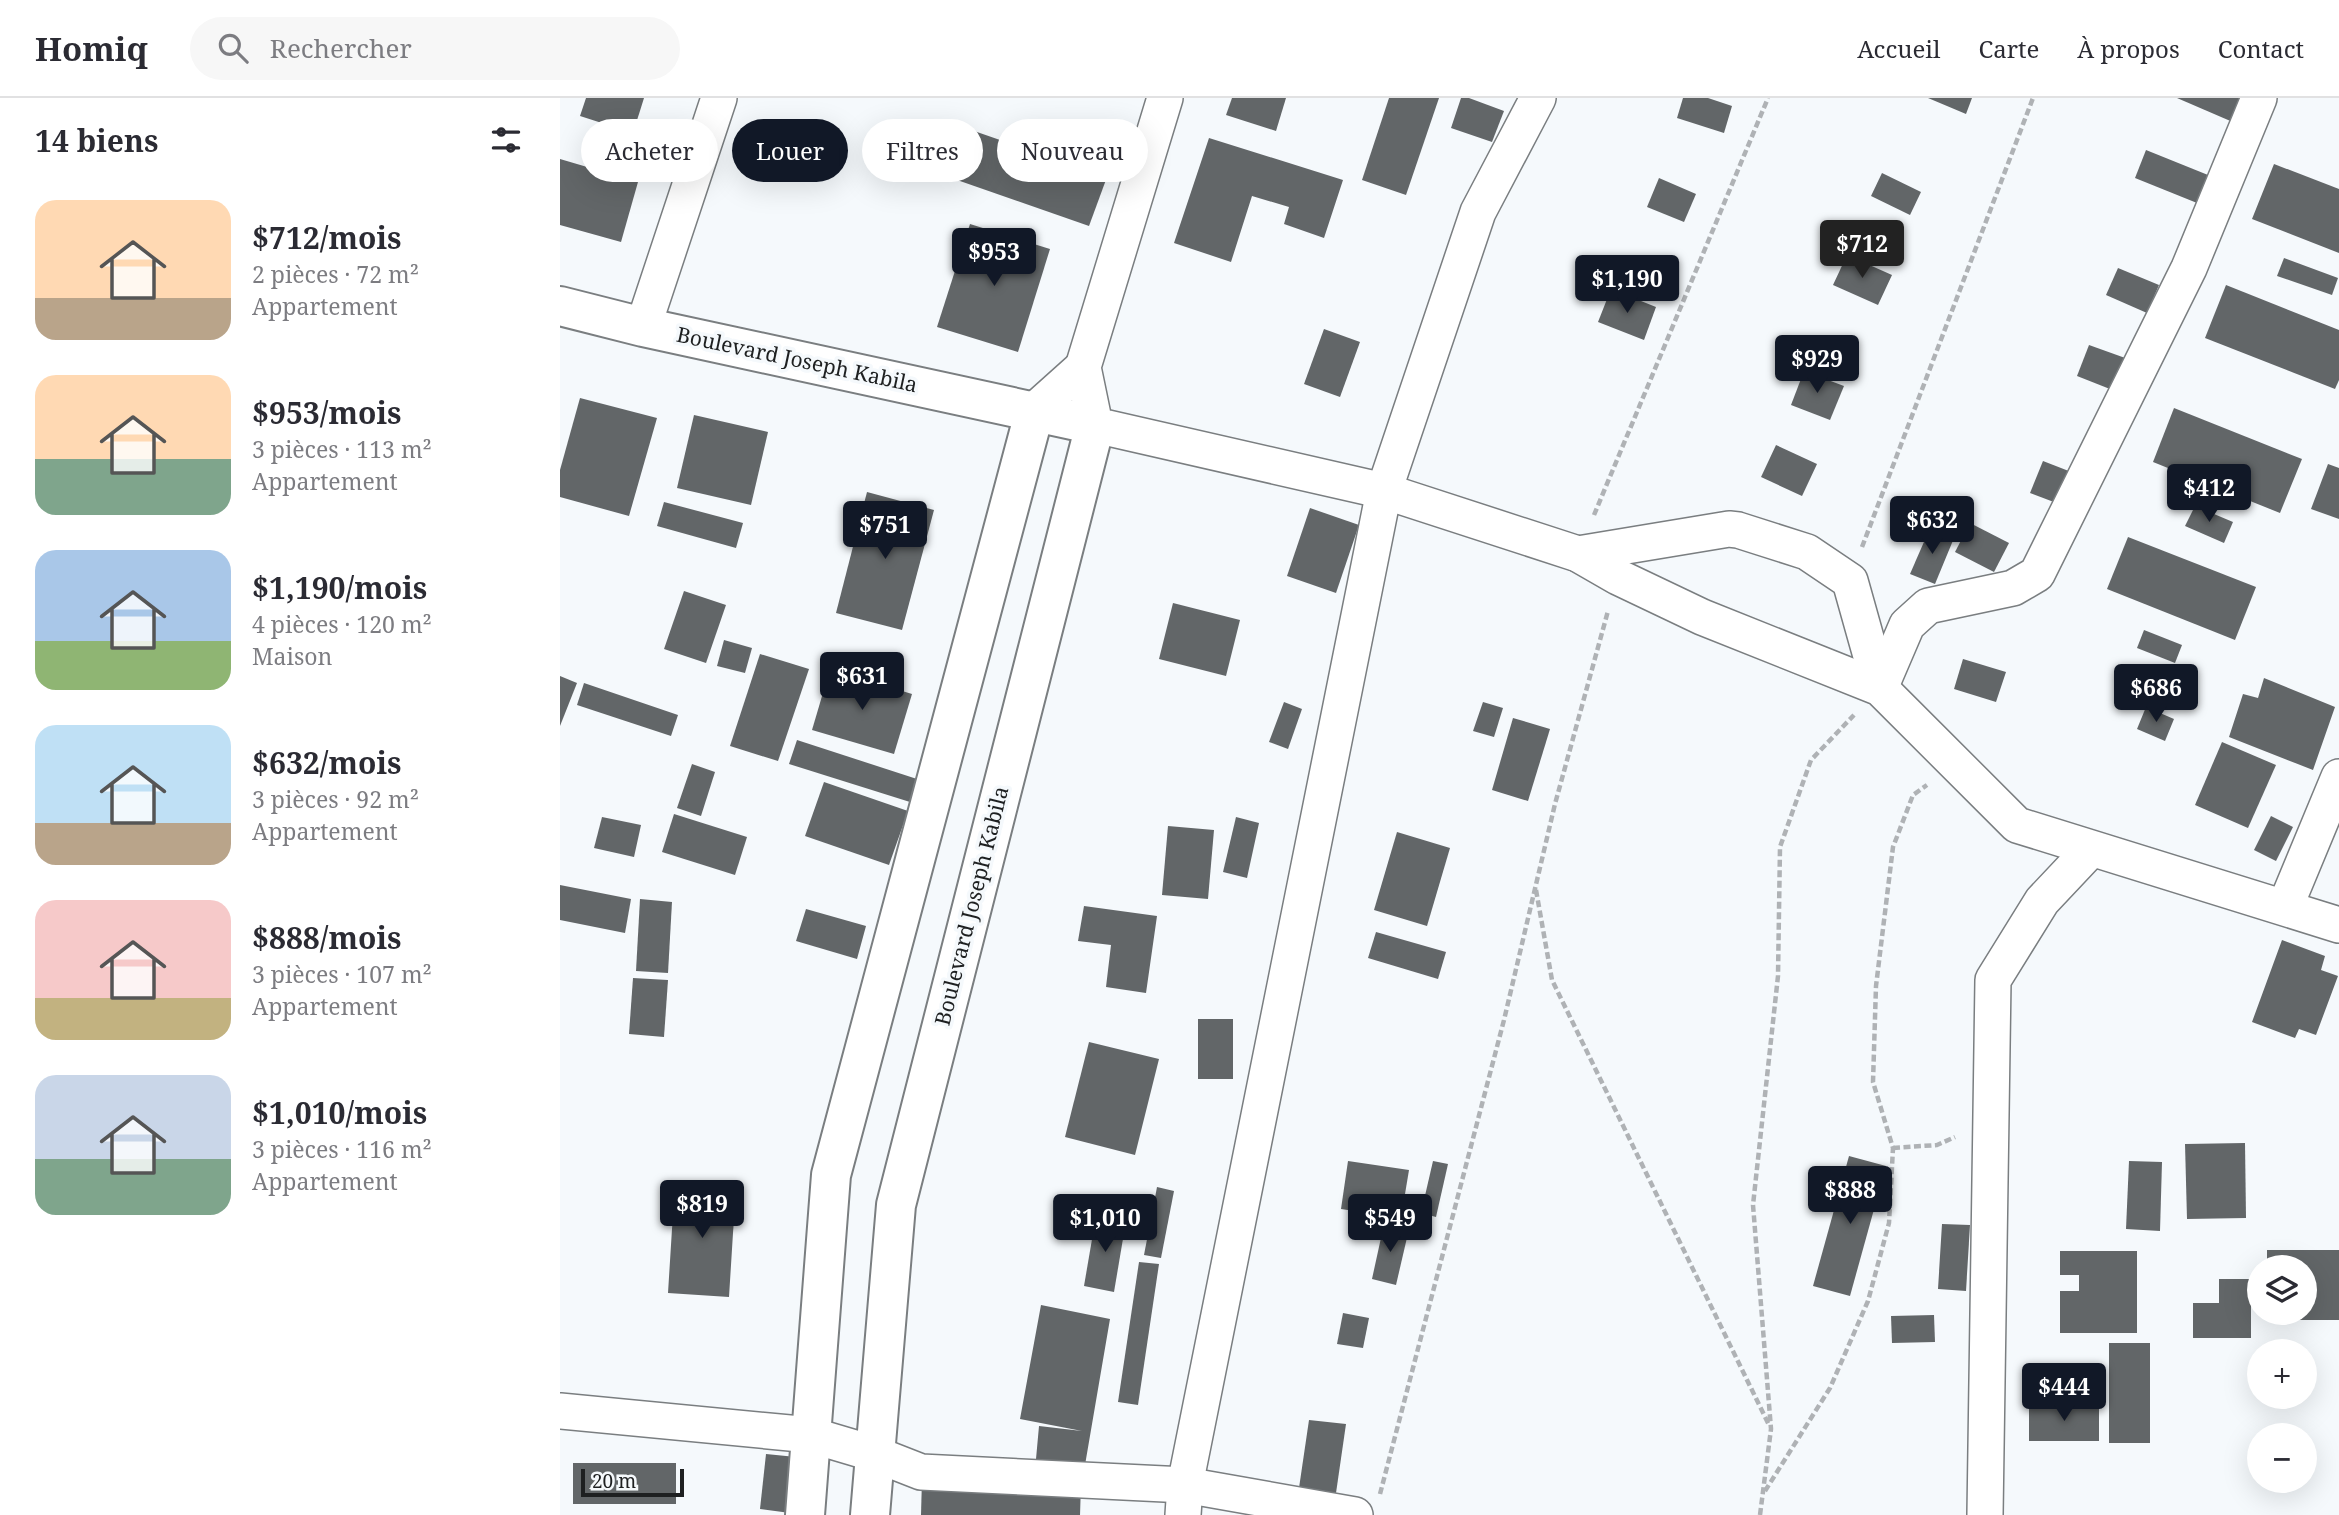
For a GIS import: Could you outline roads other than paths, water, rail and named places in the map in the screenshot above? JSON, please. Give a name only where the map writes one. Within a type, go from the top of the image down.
[{"type":"street","points":[[643,327],[719,98]]},
{"type":"street","points":[[805,1515],[831,1175],[1035,410],[1083,367],[1165,98]]},
{"type":"street","points":[[1184,1500],[1384,491],[1478,212],[1538,98]]},
{"type":"street","points":[[1880,688],[1907,625],[1928,606],[2013,588],[2037,574],[2189,268],[2259,98]]},
{"type":"street","name":"Boulevard Joseph Kabila","points":[[560,306],[643,327],[1095,425]]},
{"type":"street","name":"Boulevard Joseph Kabila","points":[[870,1515],[896,1205],[1095,425],[1083,367]]},
{"type":"street","points":[[1095,425],[1384,491],[1578,554],[1618,578],[1702,617],[1880,688],[2017,825],[2339,925]]},
{"type":"street","points":[[1578,554],[1718,530],[1738,530],[1807,552],[1850,581],[1880,688]]},
{"type":"street","points":[[2285,908],[2339,777]]},
{"type":"street","points":[[1982,1514],[1993,980],[2042,901],[2091,849]]},
{"type":"street","points":[[560,1411],[811,1435],[875,1454],[921,1472],[1184,1500],[1367,1508]]}]
